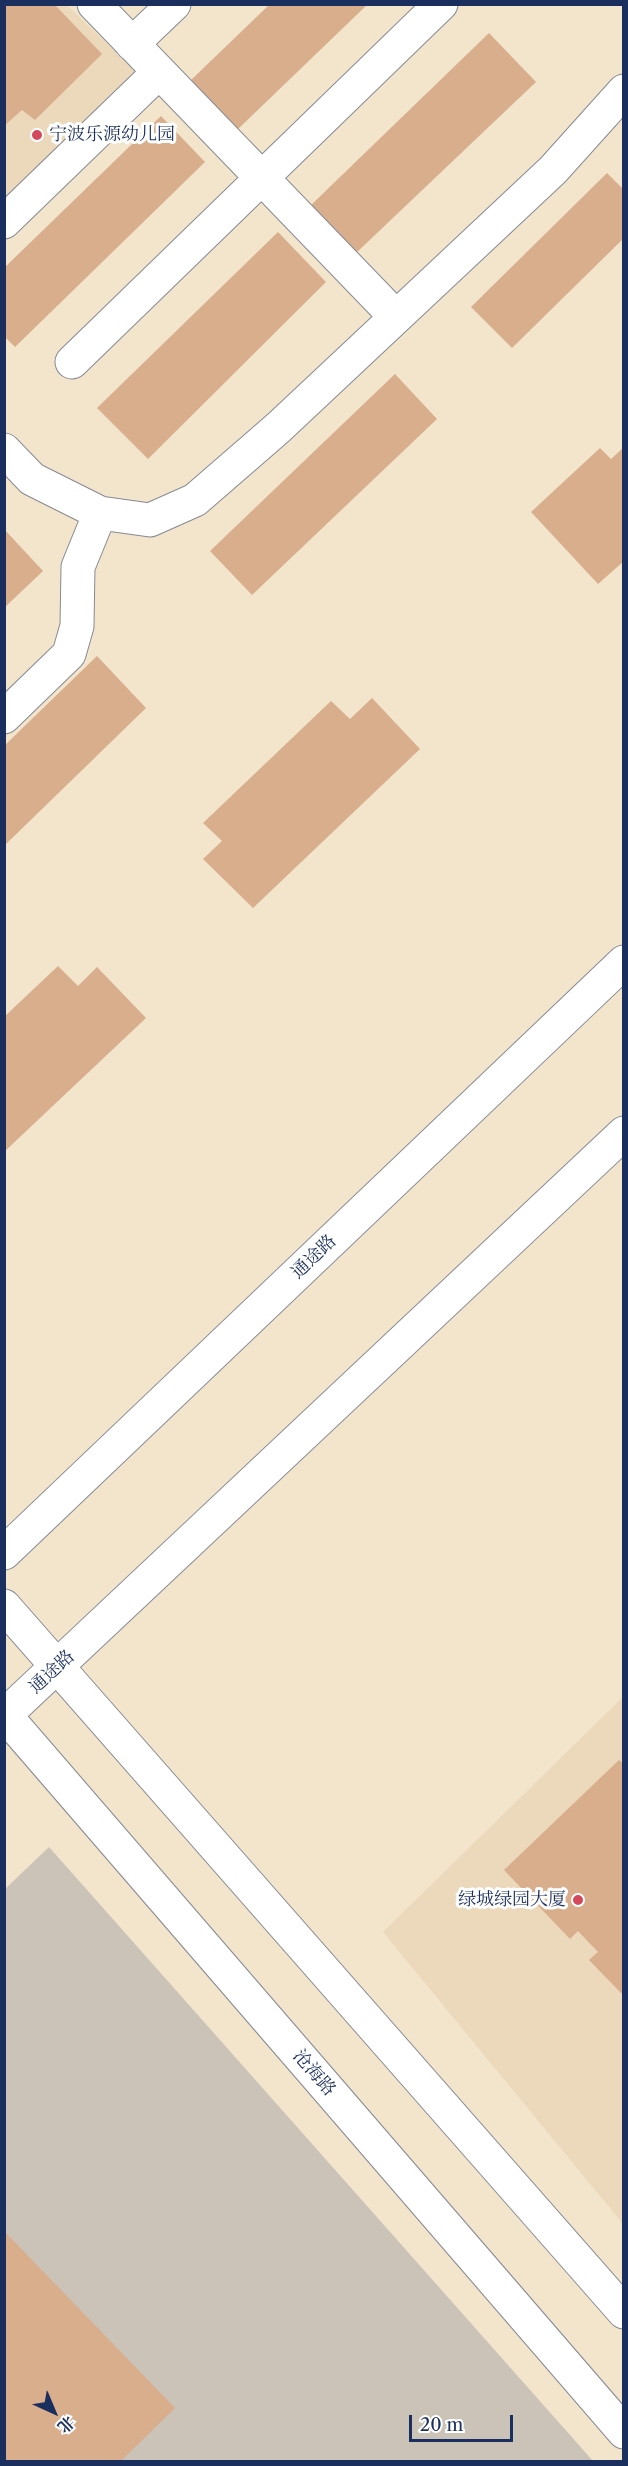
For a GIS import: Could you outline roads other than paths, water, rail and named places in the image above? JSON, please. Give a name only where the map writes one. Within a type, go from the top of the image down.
[{"type":"main road","points":[[94,4],[396,317]]},
{"type":"main road","points":[[132,44],[174,4]]},
{"type":"main road","points":[[72,362],[441,4]]},
{"type":"main road","points":[[4,222],[159,72]]},
{"type":"main road","points":[[4,450],[32,478],[100,513],[150,520],[195,500],[278,428],[553,170],[624,91]]},
{"type":"main road","points":[[4,717],[69,654],[78,626],[78,567],[100,513]]},
{"type":"main road","name":"通途路","points":[[4,1553],[624,962]]},
{"type":"main road","name":"通途路","points":[[5,1716],[624,1133]]},
{"type":"main road","points":[[4,1606],[624,2312]]},
{"type":"main road","name":"沧海路","points":[[5,1716],[624,2432]]},
{"type":"place","name":"宁波乐源幼儿园","points":[[37,135]]},
{"type":"place","name":"绿城绿园大厦","points":[[578,1900]]}]
